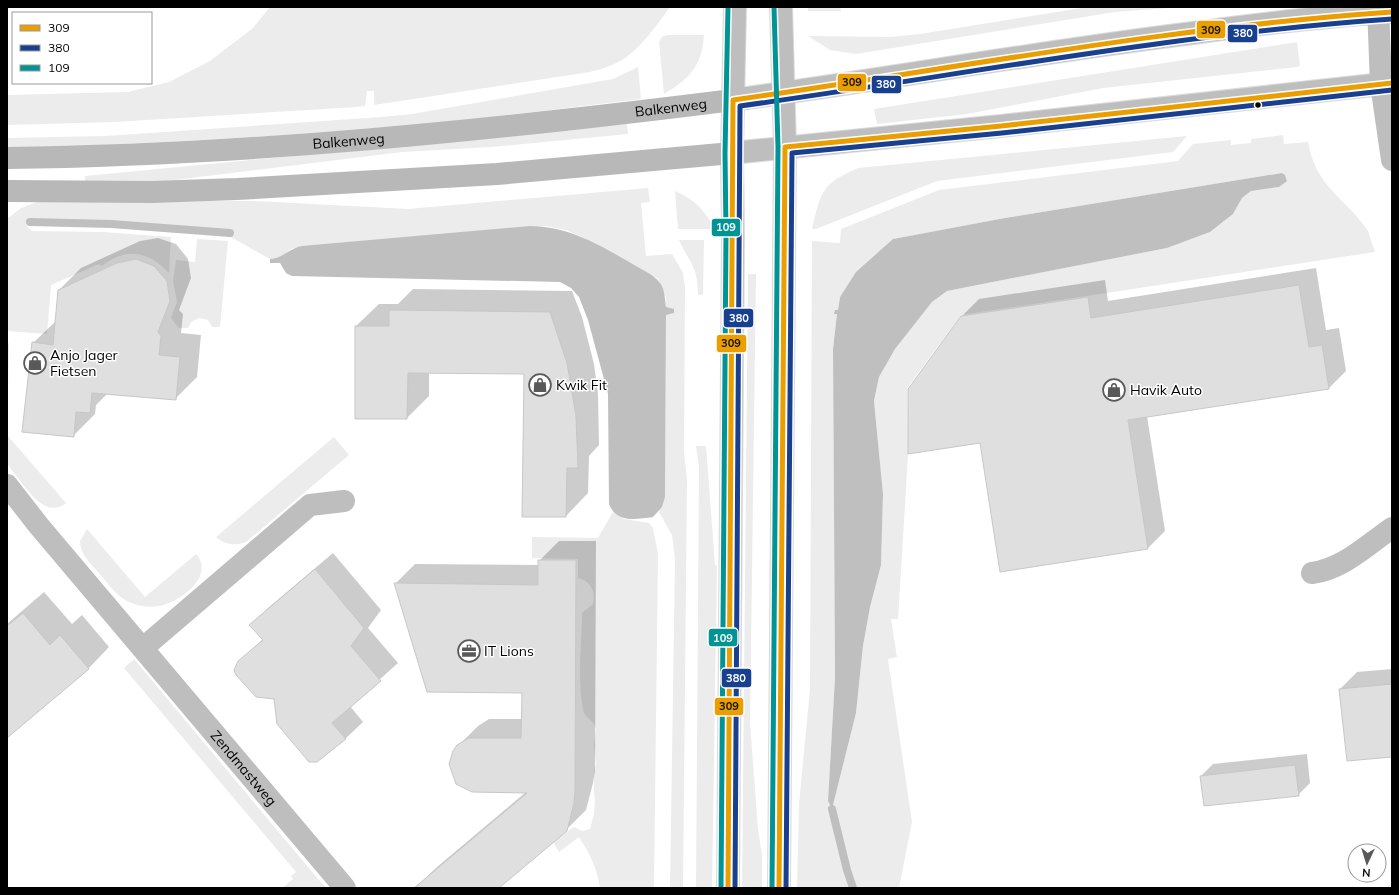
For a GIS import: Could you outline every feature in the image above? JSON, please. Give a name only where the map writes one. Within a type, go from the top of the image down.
[{"type":"main road","points":[[728,888],[733,234],[732,153],[735,7]]},
{"type":"main road","points":[[779,888],[785,147],[782,7]]},
{"type":"main road","name":"Balkenweg","points":[[7,158],[77,158],[281,146],[512,124],[734,100],[1094,45],[1299,19],[1383,11],[1392,160]]},
{"type":"main road","points":[[7,191],[152,192],[237,189],[505,173],[732,153],[1024,124],[1387,84]]},
{"type":"main road","name":"Zendmastweg","points":[[7,485],[344,888]]},
{"type":"main road","points":[[143,648],[310,505],[344,502]]},
{"type":"main road","points":[[1312,573],[1326,571],[1338,565],[1392,528]]},
{"type":"shaded area","points":[[270,7],[670,7],[648,36],[628,56],[614,64],[590,72],[374,105],[374,91],[367,91],[365,106],[356,107],[114,122],[7,125],[7,95],[128,92],[169,82],[210,61],[253,28]]},
{"type":"shaded area","points":[[808,7],[840,7],[841,11],[808,11]]},
{"type":"shaded area","points":[[1088,7],[1181,7],[1115,12],[856,54],[830,50],[808,36],[890,37],[920,34]]},
{"type":"shaded area","points":[[667,35],[704,35],[701,55],[693,70],[681,82],[664,94],[659,42],[662,37]]},
{"type":"shaded area","points":[[1297,42],[1300,66],[1297,67],[1103,88],[967,114],[877,124],[874,109]]},
{"type":"shaded area","points":[[638,67],[641,99],[483,118],[340,131],[197,140],[7,149],[7,138],[106,136],[412,114],[613,79]]},
{"type":"shaded area","points":[[627,124],[628,134],[491,147],[402,152],[142,184],[85,183],[85,176]]},
{"type":"shaded area","points":[[1283,135],[1284,144],[1308,142],[1311,156],[1322,178],[1363,224],[1368,231],[1375,252],[961,315],[907,388],[908,456],[898,619],[891,619],[897,657],[888,659],[912,822],[899,888],[797,888],[799,804],[810,689],[812,241],[840,243],[841,229],[939,190],[1178,161],[1193,144],[1231,140],[1231,145],[1251,143],[1251,139]],"holes":[[[1282,173],[1285,175],[1287,180],[1279,187],[1251,191],[1242,198],[1233,214],[1210,232],[1167,248],[947,291],[932,302],[895,349],[879,377],[874,401],[883,494],[881,565],[870,607],[863,646],[856,713],[832,808],[828,801],[835,677],[833,349],[837,314],[835,310],[838,310],[840,297],[893,239],[1005,218]]]},
{"type":"shaded area","points":[[1187,136],[1173,152],[937,181],[816,229],[812,229],[818,206],[824,191],[836,179],[858,168]]},
{"type":"shaded area","points":[[1282,173],[1285,175],[1287,181],[1279,187],[1251,191],[1242,198],[1233,214],[1210,232],[1167,248],[947,291],[932,302],[895,349],[879,377],[874,401],[883,494],[881,565],[870,607],[863,646],[856,713],[832,809],[828,801],[835,677],[833,349],[837,314],[834,314],[835,310],[838,310],[840,297],[856,272],[893,239],[1005,218]]},
{"type":"shaded area","points":[[648,188],[650,202],[641,203],[646,256],[672,254],[683,273],[685,287],[684,452],[687,480],[683,888],[670,888],[675,559],[672,535],[659,512],[665,497],[666,315],[674,313],[674,310],[666,307],[666,297],[658,279],[580,236],[566,230],[545,226],[301,246],[291,249],[281,257],[270,259],[227,235],[26,222],[27,227],[32,231],[103,232],[171,237],[169,273],[153,260],[145,256],[128,254],[119,256],[102,266],[99,264],[51,285],[47,334],[7,331],[7,219],[21,208],[43,200],[255,201],[408,209]]},
{"type":"shaded area","points":[[675,191],[699,206],[714,229],[678,229]]},
{"type":"shaded area","points":[[530,226],[547,227],[593,242],[650,274],[659,281],[663,288],[666,307],[674,309],[674,313],[666,315],[665,497],[662,507],[653,517],[628,519],[617,515],[609,504],[608,394],[588,320],[579,297],[571,288],[560,282],[292,276],[286,273],[280,263],[270,263],[270,259],[274,259],[301,246]]},
{"type":"shaded area","points":[[197,239],[228,241],[220,327],[212,327],[208,320],[199,318],[191,322],[188,328],[179,328],[171,318],[177,302],[173,281],[176,260],[195,262]]},
{"type":"shaded area","points":[[679,240],[704,240],[703,295],[698,295],[698,285],[695,271]]},
{"type":"shaded area","points":[[748,274],[756,274],[750,722],[758,829],[762,855],[762,888],[742,888]]},
{"type":"shaded area","points":[[7,341],[9,344],[7,432]]},
{"type":"shaded area","points":[[7,435],[66,503],[58,507],[50,507],[42,504],[28,491],[7,463]]},
{"type":"shaded area","points":[[334,437],[349,455],[246,542],[230,544],[223,542],[216,537]]},
{"type":"shaded area","points":[[696,446],[706,446],[715,565],[717,566],[712,888],[696,888],[699,467]]},
{"type":"shaded area","points":[[613,512],[624,519],[649,523],[653,528],[658,554],[654,888],[600,888],[592,861],[579,837],[559,852],[553,842],[574,827],[582,831],[590,829],[594,814],[594,770],[596,765],[594,746],[596,729],[584,712],[581,698],[580,674],[582,613],[593,604],[594,595],[589,584],[578,578],[578,559],[532,558],[532,537],[598,538]]},
{"type":"shaded area","points":[[87,529],[145,597],[196,554],[201,562],[201,571],[198,579],[185,594],[167,604],[147,607],[129,602],[112,588],[89,562],[84,554],[80,546],[80,541]]},
{"type":"shaded area","points":[[134,659],[326,888],[282,888],[293,879],[291,876],[296,872],[124,668]]},
{"type":"building","points":[[136,259],[154,266],[167,281],[170,301],[158,332],[161,336],[159,355],[180,357],[176,400],[92,393],[90,413],[76,412],[74,437],[22,432],[32,342],[53,345],[58,290],[117,263]]},
{"type":"building","points":[[1299,285],[1309,347],[1322,345],[1329,389],[1128,420],[1148,549],[1000,572],[980,443],[908,454],[908,389],[961,316],[1088,297],[1091,318]]},
{"type":"building","points":[[389,310],[550,312],[567,363],[576,416],[578,468],[567,468],[566,517],[522,517],[524,374],[408,373],[407,419],[355,419],[355,326],[389,326]]},
{"type":"building","points":[[538,560],[576,560],[575,791],[574,803],[567,831],[499,888],[414,888],[527,793],[472,792],[456,784],[449,764],[453,751],[457,745],[469,738],[521,738],[522,693],[427,692],[394,583],[538,585]]},
{"type":"building","points":[[315,569],[364,628],[351,646],[381,681],[332,723],[346,739],[317,762],[309,762],[277,724],[274,699],[256,697],[236,675],[234,670],[238,661],[263,640],[249,625]]},
{"type":"building","points":[[23,613],[50,645],[60,635],[89,669],[7,738],[7,626]]},
{"type":"building","points":[[1392,684],[1392,757],[1347,761],[1339,689]]},
{"type":"building","points":[[1295,765],[1299,796],[1204,806],[1200,776]]},
{"type":"waterway","points":[[30,222],[111,224],[230,233]]},
{"type":"waterway","points":[[832,809],[853,888]]},
{"type":"transit line","name":"109","points":[[721,888],[726,234],[725,153],[728,7]]},
{"type":"transit line","name":"109","points":[[772,888],[778,147],[774,7]]},
{"type":"transit line","name":"309","points":[[728,888],[733,100],[1144,38],[1309,19],[1392,12]]},
{"type":"transit line","name":"380","points":[[735,888],[740,106],[1147,45],[1310,26],[1392,19]]},
{"type":"transit line","name":"309","points":[[779,888],[785,147],[1001,126],[1392,83]]},
{"type":"transit line","name":"380","points":[[786,888],[792,153],[1002,133],[1392,90]]},
{"type":"place","name":"Anjo Jager Fietsen","points":[[35,363]]},
{"type":"place","name":"Kwik Fit","points":[[540,385]]},
{"type":"place","name":"Havik Auto","points":[[1114,390]]},
{"type":"place","name":"IT Lions","points":[[469,651]]}]
